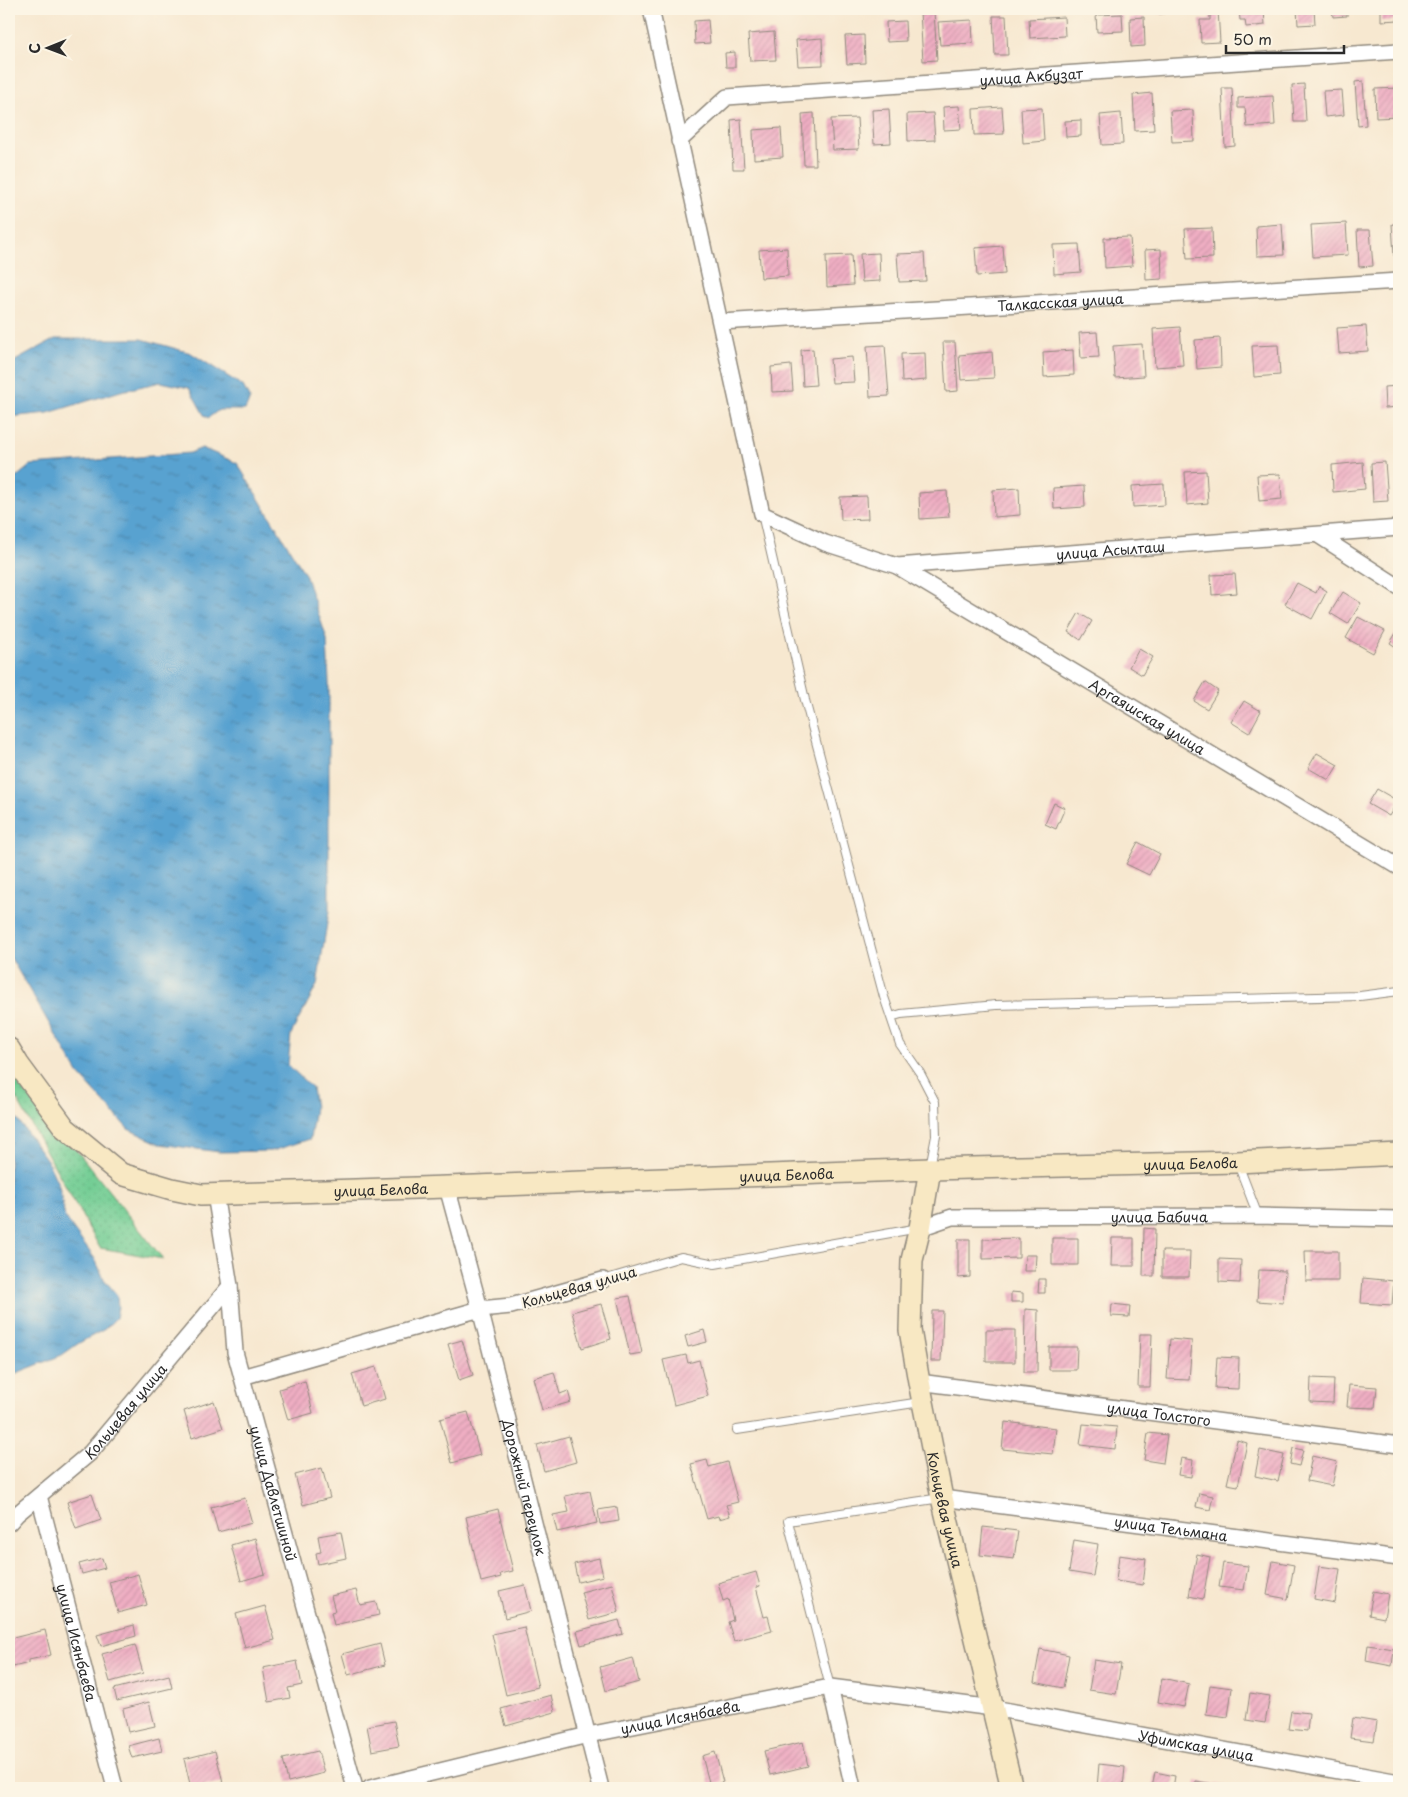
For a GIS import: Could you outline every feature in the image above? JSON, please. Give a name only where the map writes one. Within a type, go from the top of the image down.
[{"type":"main road","name":"улица Белова","points":[[9,1049],[65,1128],[121,1174],[172,1189],[201,1194],[930,1169],[1237,1162],[1399,1154]]},
{"type":"main road","name":"Кольцевая улица","points":[[930,1169],[920,1228],[912,1260],[910,1330],[942,1498],[1012,1788]]},
{"type":"street","points":[[651,9],[762,514]]},
{"type":"street","name":"улица Акбузат","points":[[679,141],[727,97],[1399,51]]},
{"type":"street","name":"Талкасская улица","points":[[721,322],[1399,281]]},
{"type":"street","name":"улица Асылташ","points":[[762,514],[825,543],[897,566],[1399,528]]},
{"type":"street","points":[[1318,535],[1399,587]]},
{"type":"street","name":"Аргаяшская улица","points":[[897,566],[1399,867]]},
{"type":"street","name":"Дорожный переулок","points":[[447,1187],[480,1309],[601,1788]]},
{"type":"street","name":"улица Давлетшиной","points":[[215,1194],[230,1286],[235,1352],[355,1788]]},
{"type":"street","name":"улица Бабича","points":[[920,1228],[952,1217],[1258,1216],[1399,1219]]},
{"type":"street","name":"Кольцевая улица","points":[[242,1377],[480,1309],[511,1306],[603,1280]]},
{"type":"street","name":"Кольцевая улица","points":[[9,1523],[90,1452],[230,1286]]},
{"type":"street","name":"улица Толстого","points":[[921,1392],[1399,1445]]},
{"type":"street","name":"улица Исянбаева","points":[[39,1496],[116,1788]]},
{"type":"street","name":"улица Тельмана","points":[[942,1498],[1399,1558]]},
{"type":"street","points":[[830,1687],[853,1788]]},
{"type":"street","name":"улица Исянбаева","points":[[370,1788],[588,1736],[830,1687],[993,1708]]},
{"type":"street","name":"Уфимская улица","points":[[993,1708],[1399,1782]]},
{"type":"lane","points":[[762,514],[805,700],[882,988],[900,1044],[920,1073],[935,1102],[936,1136],[930,1169]]},
{"type":"lane","points":[[891,1017],[901,1014],[996,1005],[1360,996],[1399,991]]},
{"type":"lane","points":[[1237,1162],[1258,1216]]},
{"type":"lane","name":"Кольцевая улица","points":[[603,1280],[681,1258],[715,1264],[920,1228]]},
{"type":"lane","points":[[737,1430],[921,1392]]},
{"type":"lane","points":[[830,1687],[788,1521],[942,1498]]},
{"type":"green space","points":[[9,1039],[70,1142],[163,1259],[100,1248],[9,1085]]},
{"type":"water","points":[[55,339],[142,339],[191,353],[243,386],[250,399],[245,410],[219,410],[208,418],[204,415],[189,388],[161,382],[121,391],[48,413],[9,417],[9,368],[15,361]]},
{"type":"water","points":[[202,448],[237,463],[305,574],[327,639],[329,683],[329,911],[317,985],[291,1034],[288,1065],[312,1088],[315,1108],[310,1139],[272,1151],[219,1152],[160,1144],[128,1129],[78,1073],[9,955],[9,483],[31,465],[190,453]]},
{"type":"water","points":[[9,1108],[47,1160],[59,1186],[65,1218],[95,1259],[104,1279],[117,1295],[118,1307],[116,1318],[105,1329],[62,1355],[9,1376]]},
{"type":"building","points":[[1159,9],[1183,9],[1183,12],[1159,14]]},
{"type":"building","points":[[1239,9],[1264,9],[1265,25],[1246,27],[1245,20],[1240,20]]},
{"type":"building","points":[[1297,9],[1314,9],[1315,24],[1298,25]]},
{"type":"building","points":[[1332,9],[1347,9],[1347,16],[1333,17]]},
{"type":"building","points":[[1381,9],[1399,9],[1399,20],[1381,21]]},
{"type":"building","points":[[1210,10],[1218,10],[1220,42],[1201,43],[1200,20],[1210,20]]},
{"type":"building","points":[[934,11],[937,60],[923,61],[920,12]]},
{"type":"building","points":[[1122,14],[1123,31],[1097,32],[1096,15]]},
{"type":"building","points":[[993,16],[1006,16],[1008,55],[995,55]]},
{"type":"building","points":[[1064,17],[1065,36],[1030,38],[1029,19]]},
{"type":"building","points":[[1144,17],[1145,46],[1131,47],[1130,18]]},
{"type":"building","points":[[708,20],[710,43],[695,44],[694,21]]},
{"type":"building","points":[[972,20],[973,43],[940,45],[938,22]]},
{"type":"building","points":[[905,21],[906,41],[887,42],[886,22]]},
{"type":"building","points":[[774,32],[776,60],[750,61],[748,34]]},
{"type":"building","points":[[864,35],[865,63],[847,64],[845,36]]},
{"type":"building","points":[[822,38],[823,65],[798,66],[796,40]]},
{"type":"building","points":[[735,52],[735,67],[726,67],[725,53]]},
{"type":"building","points":[[1363,81],[1366,125],[1358,126],[1355,82]]},
{"type":"building","points":[[1304,84],[1306,122],[1294,122],[1292,85]]},
{"type":"building","points":[[1222,88],[1232,88],[1235,146],[1225,147]]},
{"type":"building","points":[[1399,88],[1399,117],[1376,118],[1375,89]]},
{"type":"building","points":[[1342,90],[1344,115],[1325,117],[1323,91]]},
{"type":"building","points":[[1152,93],[1154,130],[1135,131],[1133,95]]},
{"type":"building","points":[[1273,96],[1275,125],[1247,127],[1245,108],[1238,108],[1238,98]]},
{"type":"building","points":[[959,106],[961,129],[944,130],[943,107]]},
{"type":"building","points":[[1002,107],[1004,134],[974,135],[973,109]]},
{"type":"building","points":[[1042,108],[1044,141],[1023,143],[1021,109]]},
{"type":"building","points":[[889,109],[891,143],[874,144],[872,110]]},
{"type":"building","points":[[1193,110],[1194,141],[1172,142],[1170,111]]},
{"type":"building","points":[[814,113],[816,165],[804,165],[802,114]]},
{"type":"building","points":[[933,113],[935,140],[908,141],[907,114]]},
{"type":"building","points":[[1121,113],[1123,144],[1102,145],[1100,115]]},
{"type":"building","points":[[857,118],[859,149],[833,150],[831,119]]},
{"type":"building","points":[[741,119],[744,169],[733,169],[731,120]]},
{"type":"building","points":[[1081,120],[1081,136],[1066,137],[1065,121]]},
{"type":"building","points":[[781,128],[783,157],[754,159],[753,130]]},
{"type":"building","points":[[1346,223],[1348,255],[1313,257],[1311,225]]},
{"type":"building","points":[[1282,224],[1284,255],[1257,256],[1256,226]]},
{"type":"building","points":[[1392,224],[1399,224],[1399,256],[1394,256]]},
{"type":"building","points":[[1212,228],[1213,258],[1187,259],[1185,229]]},
{"type":"building","points":[[1357,230],[1370,230],[1373,266],[1359,267]]},
{"type":"building","points":[[1130,237],[1132,266],[1105,268],[1104,238]]},
{"type":"building","points":[[1079,244],[1081,272],[1054,274],[1053,245]]},
{"type":"building","points":[[1003,246],[1005,274],[977,276],[975,248]]},
{"type":"building","points":[[787,248],[788,276],[761,278],[759,250]]},
{"type":"building","points":[[1161,249],[1162,279],[1146,280],[1145,250]]},
{"type":"building","points":[[879,253],[880,281],[862,282],[860,254]]},
{"type":"building","points":[[924,253],[926,281],[899,282],[897,254]]},
{"type":"building","points":[[851,255],[853,285],[827,287],[826,256]]},
{"type":"building","points":[[1366,326],[1368,351],[1339,353],[1337,328]]},
{"type":"building","points":[[1180,327],[1183,365],[1155,367],[1153,329]]},
{"type":"building","points":[[1097,332],[1099,357],[1081,358],[1079,333]]},
{"type":"building","points":[[1220,338],[1221,367],[1197,369],[1195,340]]},
{"type":"building","points":[[943,342],[955,342],[958,391],[946,392]]},
{"type":"building","points":[[1142,344],[1144,376],[1115,378],[1113,346]]},
{"type":"building","points":[[885,345],[889,396],[870,397],[867,346]]},
{"type":"building","points":[[1278,345],[1280,375],[1254,377],[1252,346]]},
{"type":"building","points":[[813,349],[816,385],[803,386],[801,350]]},
{"type":"building","points":[[1073,350],[1074,375],[1044,377],[1043,352]]},
{"type":"building","points":[[992,352],[994,378],[961,380],[959,355]]},
{"type":"building","points":[[925,353],[926,380],[902,382],[901,354]]},
{"type":"building","points":[[852,357],[854,382],[832,383],[830,359]]},
{"type":"building","points":[[791,365],[793,391],[772,392],[771,367]]},
{"type":"building","points":[[1399,386],[1399,407],[1385,408],[1384,387]]},
{"type":"building","points":[[1363,462],[1365,489],[1333,492],[1332,465]]},
{"type":"building","points":[[1385,462],[1388,501],[1373,502],[1371,463]]},
{"type":"building","points":[[1206,471],[1208,503],[1187,505],[1185,472]]},
{"type":"building","points":[[1280,474],[1282,499],[1259,501],[1257,475]]},
{"type":"building","points":[[1164,484],[1165,505],[1133,507],[1132,486]]},
{"type":"building","points":[[1084,486],[1085,507],[1054,509],[1053,488]]},
{"type":"building","points":[[1019,488],[1020,515],[994,517],[993,490]]},
{"type":"building","points":[[947,491],[949,517],[920,519],[919,493]]},
{"type":"building","points":[[867,496],[868,519],[841,520],[840,497]]},
{"type":"building","points":[[1235,574],[1237,593],[1212,595],[1211,575]]},
{"type":"building","points":[[1297,583],[1316,593],[1319,586],[1327,591],[1312,619],[1285,604]]},
{"type":"building","points":[[1343,592],[1361,603],[1348,624],[1330,613]]},
{"type":"building","points":[[1079,613],[1092,621],[1081,640],[1068,632]]},
{"type":"building","points":[[1358,617],[1385,631],[1373,653],[1346,638]]},
{"type":"building","points":[[1399,628],[1399,649],[1390,643]]},
{"type":"building","points":[[1139,649],[1153,657],[1142,675],[1129,667]]},
{"type":"building","points":[[1205,682],[1218,691],[1207,709],[1194,701]]},
{"type":"building","points":[[1244,701],[1261,711],[1249,733],[1231,722]]},
{"type":"building","points":[[1317,753],[1338,765],[1329,780],[1308,768]]},
{"type":"building","points":[[1377,789],[1398,801],[1389,816],[1368,804]]},
{"type":"building","points":[[1054,803],[1065,808],[1056,829],[1045,824]]},
{"type":"building","points":[[1138,842],[1160,854],[1149,875],[1126,864]]},
{"type":"building","points":[[1144,1228],[1155,1229],[1154,1276],[1143,1276]]},
{"type":"building","points":[[1019,1238],[1019,1258],[983,1259],[983,1239]]},
{"type":"building","points":[[1052,1238],[1078,1238],[1078,1265],[1052,1265]]},
{"type":"building","points":[[1112,1238],[1134,1238],[1134,1266],[1111,1266]]},
{"type":"building","points":[[958,1239],[970,1239],[970,1277],[958,1278]]},
{"type":"building","points":[[1162,1251],[1190,1251],[1189,1277],[1162,1277]]},
{"type":"building","points":[[1305,1251],[1338,1251],[1338,1281],[1306,1281]]},
{"type":"building","points":[[1025,1255],[1036,1255],[1035,1271],[1024,1271]]},
{"type":"building","points":[[1219,1259],[1241,1260],[1240,1283],[1219,1282]]},
{"type":"building","points":[[1259,1270],[1285,1271],[1283,1303],[1257,1301]]},
{"type":"building","points":[[1363,1278],[1394,1281],[1392,1305],[1361,1303]]},
{"type":"building","points":[[1039,1279],[1045,1279],[1045,1293],[1038,1293]]},
{"type":"building","points":[[1011,1292],[1023,1293],[1023,1302],[1011,1302]]},
{"type":"building","points":[[630,1296],[642,1353],[630,1355],[617,1298]]},
{"type":"building","points":[[601,1304],[611,1339],[582,1348],[572,1312]]},
{"type":"building","points":[[1112,1304],[1130,1306],[1129,1317],[1111,1316]]},
{"type":"building","points":[[1025,1309],[1038,1310],[1037,1372],[1024,1372]]},
{"type":"building","points":[[932,1311],[943,1311],[941,1361],[931,1361]]},
{"type":"building","points":[[704,1330],[707,1342],[688,1347],[685,1336]]},
{"type":"building","points":[[986,1330],[1015,1330],[1015,1362],[986,1362]]},
{"type":"building","points":[[1140,1334],[1152,1334],[1150,1387],[1138,1387]]},
{"type":"building","points":[[1170,1339],[1192,1341],[1189,1380],[1167,1379]]},
{"type":"building","points":[[462,1340],[473,1375],[459,1380],[448,1344]]},
{"type":"building","points":[[1049,1347],[1077,1347],[1076,1370],[1049,1370]]},
{"type":"building","points":[[686,1355],[688,1363],[699,1360],[708,1396],[674,1405],[663,1360]]},
{"type":"building","points":[[1217,1357],[1239,1358],[1238,1389],[1215,1388]]},
{"type":"building","points":[[376,1367],[385,1399],[361,1406],[352,1374]]},
{"type":"building","points":[[554,1372],[560,1394],[568,1391],[571,1402],[542,1410],[533,1378]]},
{"type":"building","points":[[1311,1378],[1334,1379],[1333,1403],[1310,1402]]},
{"type":"building","points":[[305,1381],[313,1413],[288,1420],[279,1389]]},
{"type":"building","points":[[1349,1385],[1377,1387],[1375,1408],[1347,1407]]},
{"type":"building","points":[[214,1401],[223,1428],[192,1438],[184,1411]]},
{"type":"building","points":[[468,1412],[480,1455],[452,1463],[440,1419]]},
{"type":"building","points":[[1005,1422],[1056,1428],[1053,1454],[1002,1449]]},
{"type":"building","points":[[1083,1424],[1117,1427],[1115,1449],[1080,1445]]},
{"type":"building","points":[[1148,1433],[1167,1435],[1163,1463],[1144,1460]]},
{"type":"building","points":[[569,1436],[576,1462],[544,1471],[537,1445]]},
{"type":"building","points":[[1237,1440],[1247,1443],[1238,1486],[1227,1484]]},
{"type":"building","points":[[1293,1448],[1303,1450],[1299,1466],[1290,1464]]},
{"type":"building","points":[[1260,1450],[1284,1455],[1278,1481],[1255,1476]]},
{"type":"building","points":[[1312,1456],[1337,1462],[1332,1486],[1307,1481]]},
{"type":"building","points":[[1181,1458],[1193,1460],[1191,1477],[1178,1475]]},
{"type":"building","points":[[707,1460],[709,1467],[727,1462],[738,1502],[726,1505],[730,1516],[719,1519],[718,1516],[707,1519],[691,1464]]},
{"type":"building","points":[[322,1468],[330,1498],[303,1505],[295,1475]]},
{"type":"building","points":[[590,1491],[597,1523],[557,1532],[553,1515],[569,1512],[565,1496]]},
{"type":"building","points":[[1199,1493],[1213,1496],[1210,1510],[1196,1507]]},
{"type":"building","points":[[92,1494],[101,1520],[76,1529],[67,1502]]},
{"type":"building","points":[[245,1498],[252,1523],[218,1532],[211,1507]]},
{"type":"building","points":[[617,1507],[619,1521],[600,1524],[598,1510]]},
{"type":"building","points":[[498,1509],[513,1571],[500,1574],[501,1577],[481,1582],[466,1517]]},
{"type":"building","points":[[983,1527],[1018,1531],[1014,1559],[980,1555]]},
{"type":"building","points":[[341,1532],[346,1558],[318,1564],[316,1553],[321,1552],[318,1536]]},
{"type":"building","points":[[255,1538],[265,1574],[241,1581],[231,1545]]},
{"type":"building","points":[[1074,1540],[1098,1544],[1093,1576],[1069,1572]]},
{"type":"building","points":[[1197,1554],[1210,1557],[1203,1599],[1189,1596]]},
{"type":"building","points":[[1119,1555],[1146,1559],[1143,1585],[1116,1581]]},
{"type":"building","points":[[102,1558],[105,1568],[82,1574],[79,1564]]},
{"type":"building","points":[[599,1558],[603,1576],[578,1582],[574,1564]]},
{"type":"building","points":[[1273,1561],[1294,1565],[1288,1599],[1267,1595]]},
{"type":"building","points":[[1223,1563],[1248,1566],[1244,1590],[1219,1587]]},
{"type":"building","points":[[1319,1566],[1340,1569],[1335,1603],[1314,1599]]},
{"type":"building","points":[[756,1572],[760,1586],[756,1587],[764,1617],[768,1616],[772,1631],[734,1641],[728,1622],[733,1620],[728,1599],[723,1601],[718,1583]]},
{"type":"building","points":[[138,1574],[147,1605],[118,1613],[109,1582]]},
{"type":"building","points":[[612,1584],[619,1612],[589,1620],[581,1592]]},
{"type":"building","points":[[525,1585],[531,1611],[505,1618],[499,1591]]},
{"type":"building","points":[[356,1590],[360,1605],[376,1602],[379,1615],[334,1625],[331,1612],[335,1611],[331,1596]]},
{"type":"building","points":[[1373,1591],[1388,1594],[1384,1618],[1369,1615]]},
{"type":"building","points":[[265,1606],[275,1640],[245,1648],[236,1614]]},
{"type":"building","points":[[619,1620],[623,1634],[581,1645],[577,1631]]},
{"type":"building","points":[[134,1625],[136,1636],[101,1646],[97,1635]]},
{"type":"building","points":[[524,1627],[538,1687],[506,1695],[492,1634]]},
{"type":"building","points":[[45,1630],[51,1655],[29,1660],[29,1663],[13,1667],[9,1639]]},
{"type":"building","points":[[380,1644],[385,1665],[348,1675],[342,1654]]},
{"type":"building","points":[[135,1645],[143,1673],[110,1682],[102,1654]]},
{"type":"building","points":[[1368,1645],[1394,1649],[1392,1666],[1366,1661]]},
{"type":"building","points":[[1040,1649],[1069,1655],[1063,1688],[1034,1682]]},
{"type":"building","points":[[633,1658],[639,1682],[606,1691],[600,1667]]},
{"type":"building","points":[[1094,1660],[1121,1664],[1116,1694],[1089,1690]]},
{"type":"building","points":[[297,1661],[302,1685],[288,1688],[290,1698],[269,1702],[263,1668]]},
{"type":"building","points":[[169,1675],[172,1688],[117,1701],[114,1689]]},
{"type":"building","points":[[1162,1678],[1189,1684],[1184,1707],[1158,1702]]},
{"type":"building","points":[[1210,1685],[1232,1688],[1228,1717],[1206,1714]]},
{"type":"building","points":[[1250,1693],[1270,1696],[1265,1723],[1246,1720]]},
{"type":"building","points":[[551,1695],[555,1712],[506,1726],[501,1709]]},
{"type":"building","points":[[149,1702],[155,1726],[128,1732],[123,1709]]},
{"type":"building","points":[[1291,1711],[1309,1713],[1307,1731],[1288,1729]]},
{"type":"building","points":[[1353,1718],[1377,1722],[1374,1741],[1350,1738]]},
{"type":"building","points":[[394,1721],[399,1746],[372,1751],[367,1726]]},
{"type":"building","points":[[1398,1722],[1399,1742],[1395,1742]]},
{"type":"building","points":[[159,1738],[162,1751],[132,1758],[128,1746]]},
{"type":"building","points":[[803,1742],[808,1766],[770,1775],[764,1751]]},
{"type":"building","points":[[215,1751],[223,1782],[191,1788],[184,1759]]},
{"type":"building","points":[[318,1751],[324,1773],[288,1782],[283,1759]]},
{"type":"building","points":[[715,1752],[723,1782],[710,1786],[702,1756]]},
{"type":"building","points":[[1099,1764],[1125,1767],[1123,1788],[1097,1788]]},
{"type":"building","points":[[1155,1772],[1175,1776],[1173,1788],[1152,1788]]},
{"type":"building","points":[[1196,1781],[1232,1787],[1232,1788],[1195,1788]]}]
